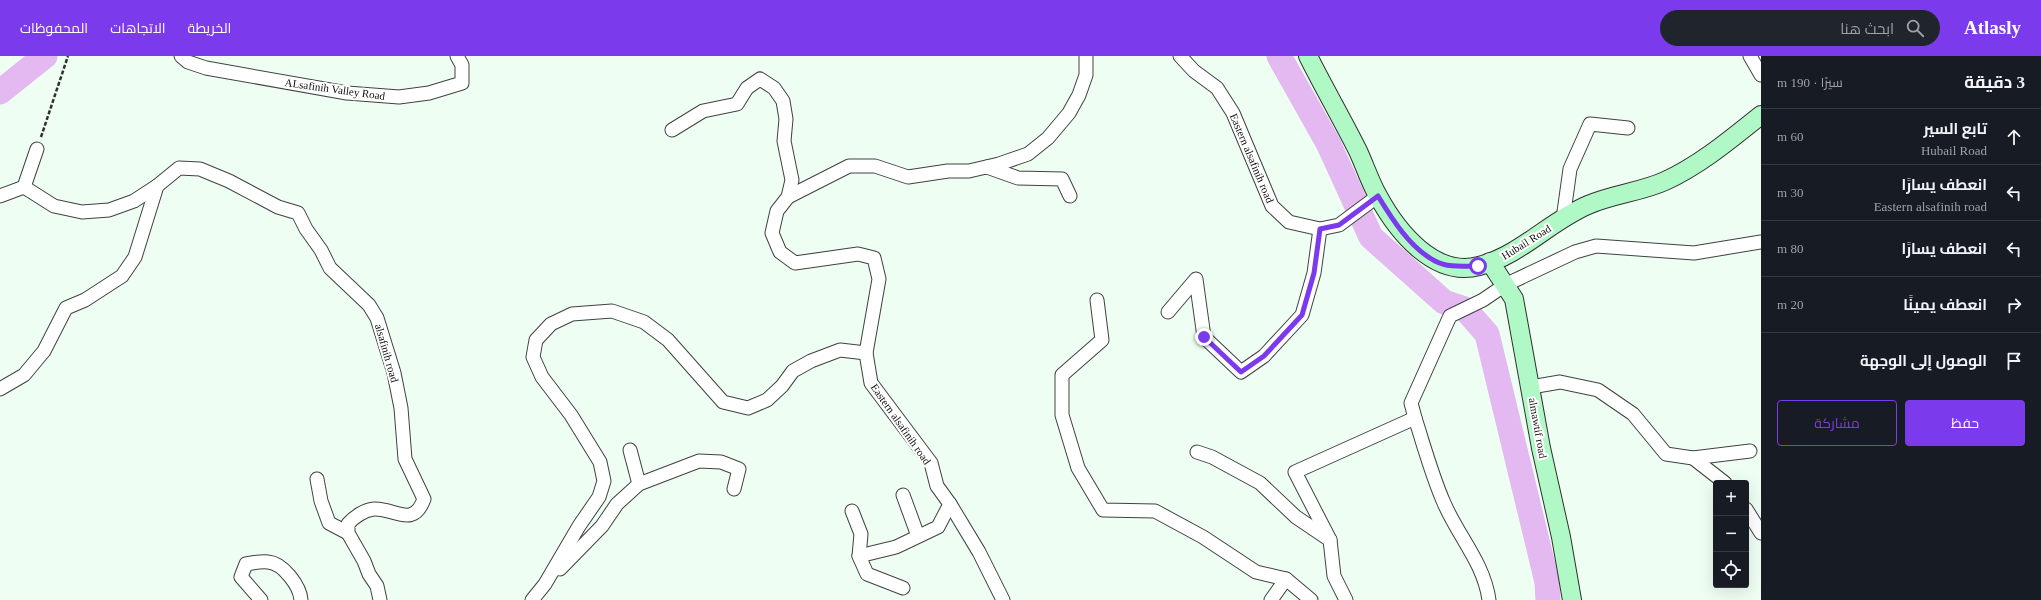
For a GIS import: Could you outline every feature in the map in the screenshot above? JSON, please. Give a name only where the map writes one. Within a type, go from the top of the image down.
[{"type":"street","name":"ALsafinih Valley Road","points":[[181,56],[188,62],[206,68],[307,87],[347,93],[399,97],[429,93],[462,83],[462,65],[456,56]]},
{"type":"street","name":"Eastern alsafinih road","points":[[1003,600],[990,573],[950,504],[937,486],[931,463],[871,383],[866,353],[879,279],[874,258],[858,254],[795,263],[780,252],[772,232],[777,211],[788,197],[849,166],[875,166],[908,177],[948,171],[969,171],[1028,154],[1048,138],[1069,113],[1079,95],[1086,75],[1086,56]]},
{"type":"street","name":"Eastern alsafinih road","points":[[1180,56],[1194,71],[1217,88],[1233,113],[1272,206],[1289,222],[1320,229],[1339,225],[1378,196]]},
{"type":"street","name":"Hubail Road","points":[[1308,56],[1358,152],[1378,196],[1403,232],[1416,246],[1435,261],[1452,266],[1478,266],[1501,258],[1535,239],[1563,219],[1589,204],[1664,182],[1686,170],[1761,115]]},
{"type":"street","points":[[1750,56],[1761,75]]},
{"type":"street","points":[[672,130],[703,111],[737,104],[747,88],[760,79],[774,88],[783,101],[786,119],[784,141],[792,180],[788,197]]},
{"type":"street","points":[[1563,219],[1570,169],[1590,124],[1628,128]]},
{"type":"street","points":[[0,196],[24,187],[37,149]]},
{"type":"street","points":[[987,167],[1018,178],[1062,179],[1070,196]]},
{"type":"street","name":"alsafinih road","points":[[24,187],[54,206],[82,212],[109,210],[134,201],[157,186],[179,168],[200,169],[229,181],[278,206],[298,213],[306,229],[321,250],[330,268],[369,305],[377,318],[394,373],[401,408],[405,459],[424,499],[421,508],[414,513],[405,516],[374,509],[354,516],[348,524],[348,534]]},
{"type":"street","points":[[0,389],[24,376],[44,351],[66,308],[85,300],[122,276],[135,257],[157,186]]},
{"type":"street","points":[[1168,312],[1196,279],[1204,337],[1241,372],[1264,356],[1302,315],[1314,273],[1320,229]]},
{"type":"street","points":[[1489,600],[1487,585],[1444,503],[1411,403],[1450,316],[1482,300],[1505,285],[1575,252],[1596,246],[1694,253],[1761,242]]},
{"type":"street","name":"almawtif road","points":[[1490,262],[1514,299],[1541,448],[1561,538],[1572,600]]},
{"type":"street","points":[[1097,300],[1102,340],[1062,375],[1062,414],[1078,468],[1104,510],[1155,512],[1203,537],[1256,572],[1286,579],[1311,600]]},
{"type":"street","points":[[545,584],[579,526],[599,497],[604,481],[600,462],[571,415],[542,377],[533,356],[536,340],[551,324],[572,314],[612,311],[644,322],[668,340],[687,364],[723,402],[748,408],[766,400],[782,386],[793,371],[811,361],[840,350],[866,353]]},
{"type":"street","points":[[1531,387],[1560,382],[1598,390],[1633,414],[1666,454],[1693,458],[1710,458],[1750,451]]},
{"type":"street","points":[[1346,600],[1334,576],[1330,540],[1295,472],[1415,418]]},
{"type":"street","points":[[630,450],[639,484]]},
{"type":"street","points":[[1197,452],[1212,457],[1260,483],[1296,517],[1330,540]]},
{"type":"street","points":[[1693,458],[1721,480]]},
{"type":"street","points":[[532,600],[545,584],[602,526],[617,504],[639,484],[699,461],[721,462],[739,469],[734,489]]},
{"type":"street","points":[[316,479],[329,523],[348,534],[377,586],[380,600]]},
{"type":"street","points":[[903,495],[918,536]]},
{"type":"street","points":[[859,556],[896,547],[938,527],[950,504]]},
{"type":"street","points":[[852,511],[861,534],[859,556],[866,574],[902,588]]},
{"type":"street","points":[[1749,514],[1761,533]]},
{"type":"street","points":[[261,600],[241,577],[246,564],[269,561],[288,573],[300,593],[301,600]]},
{"type":"street","points":[[1271,600],[1286,579]]},
{"type":"path","points":[[37,149],[68,56]]},
{"type":"waterway","points":[[0,92],[45,56]]},
{"type":"waterway","points":[[1279,56],[1328,143],[1371,237],[1444,302],[1465,309],[1487,334],[1547,582],[1548,600]]},
{"type":"route","points":[[1204,337],[1241,372],[1264,356],[1302,315],[1314,273],[1320,229],[1339,225],[1378,196],[1389,214],[1403,232],[1416,246],[1435,261],[1452,266],[1478,266]]}]
